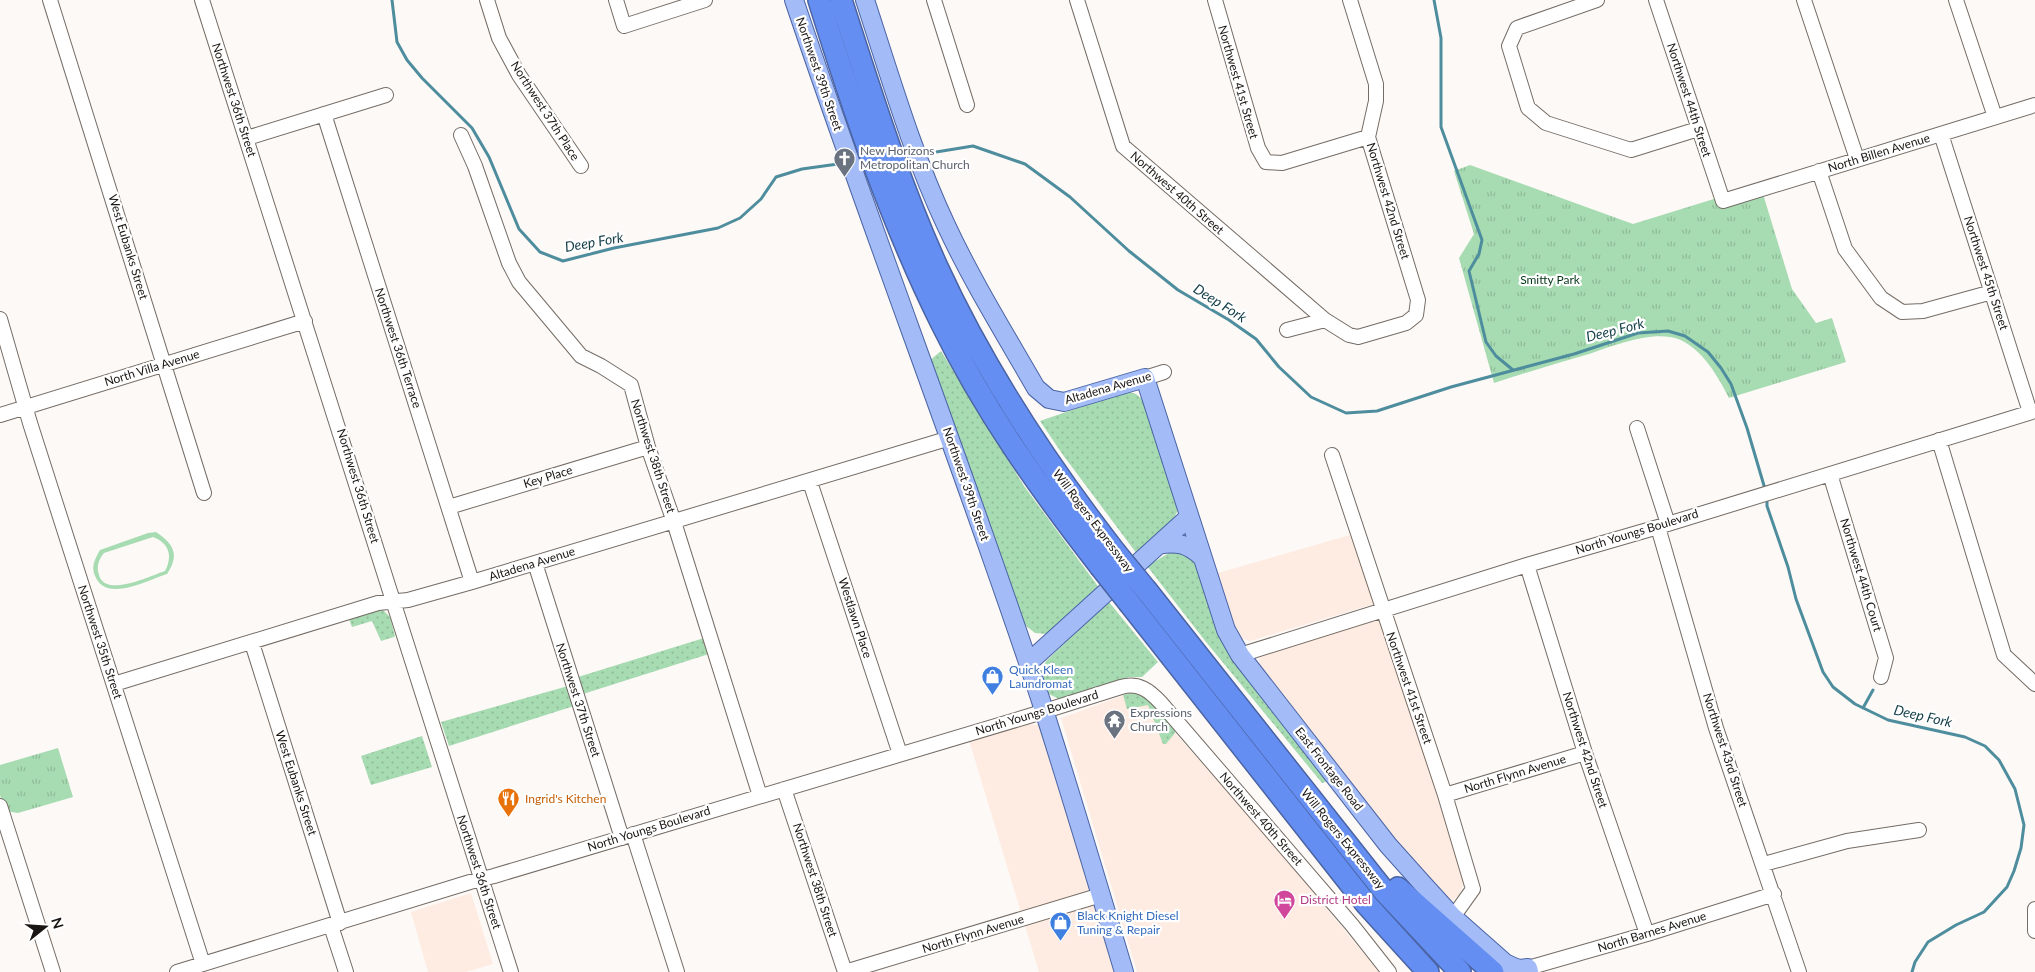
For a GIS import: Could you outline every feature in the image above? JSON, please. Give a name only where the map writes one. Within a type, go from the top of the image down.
[{"type":"highway","name":"Will Rogers Expressway","points":[[819,0],[882,186],[919,275],[941,323],[1002,431],[1036,483],[1108,559],[1390,898],[1460,972]]},
{"type":"highway","name":"Will Rogers Expressway","points":[[841,0],[900,175],[937,266],[961,315],[1029,433],[1059,478],[1108,559]]},
{"type":"highway","name":"Will Rogers Expressway","points":[[1139,597],[1362,897],[1428,972]]},
{"type":"highway","points":[[1337,832],[1469,953],[1493,972]]},
{"type":"main road","name":"Northwest 39th Street","points":[[794,0],[841,140],[950,438],[1028,663],[1124,972]]},
{"type":"main road","name":"Altadena Avenue","points":[[865,0],[908,132],[946,227],[968,270],[1036,388],[1053,401],[1064,402],[1145,378]]},
{"type":"main road","points":[[1028,663],[1189,518],[1145,378]]},
{"type":"main road","name":"East Frontage Road","points":[[1189,518],[1226,630],[1240,655],[1388,845],[1453,917],[1505,963],[1518,969],[1529,970]]},
{"type":"main road","points":[[1158,546],[1172,542],[1182,544],[1193,549],[1202,557]]},
{"type":"street","name":"West Eubanks Street","points":[[50,0],[204,493]]},
{"type":"street","name":"Northwest 36th Street","points":[[202,0],[511,972]]},
{"type":"street","name":"Northwest 37th Place","points":[[487,0],[500,38],[519,75],[581,166]]},
{"type":"street","points":[[616,0],[624,26],[705,0]]},
{"type":"street","points":[[934,0],[967,105]]},
{"type":"street","name":"Northwest 40th Street","points":[[1077,0],[1123,146],[1325,320]]},
{"type":"street","name":"Northwest 41st Street","points":[[1215,0],[1258,148],[1266,162],[1282,163],[1368,137]]},
{"type":"street","name":"Northwest 42nd Street","points":[[1325,320],[1349,335],[1358,337],[1406,323],[1416,315],[1418,300],[1368,137],[1376,101],[1376,84],[1350,0]]},
{"type":"street","points":[[1598,0],[1517,28],[1509,46],[1528,108],[1546,123],[1631,150],[1698,128]]},
{"type":"street","name":"Northwest 44th Street","points":[[1656,0],[1723,200]]},
{"type":"street","points":[[1804,0],[1857,160]]},
{"type":"street","points":[[1956,0],[1995,117]]},
{"type":"street","points":[[247,138],[386,95]]},
{"type":"street","name":"North Billen Avenue","points":[[1723,200],[2035,105]]},
{"type":"street","name":"Northwest 36th Terrace","points":[[324,114],[472,582]]},
{"type":"street","name":"Northwest 45th Street","points":[[1941,134],[2032,411]]},
{"type":"street","name":"Northwest 38th Street","points":[[461,135],[509,263],[519,282],[581,356],[631,385],[648,448],[674,522],[760,796]]},
{"type":"street","points":[[1819,171],[1845,249],[1881,298],[1902,312],[1923,311],[1992,292]]},
{"type":"street","name":"Northwest 35th Street","points":[[0,319],[26,407],[203,964]]},
{"type":"street","points":[[1287,330],[1325,320]]},
{"type":"street","name":"North Villa Avenue","points":[[0,415],[305,321]]},
{"type":"street","name":"Altadena Avenue","points":[[1145,378],[1164,372]]},
{"type":"street","name":"North Youngs Boulevard","points":[[1240,655],[1527,564],[1663,525],[2032,411]]},
{"type":"street","name":"Northwest 43rd Street","points":[[1637,428],[1716,728],[1764,864],[1799,972]]},
{"type":"street","name":"Altadena Avenue","points":[[114,684],[378,603],[408,600],[472,582],[810,482],[950,438]]},
{"type":"street","points":[[1938,440],[2004,655],[2035,684]]},
{"type":"street","name":"Key Place","points":[[449,507],[648,448]]},
{"type":"street","name":"Northwest 41st Street","points":[[1332,455],[1445,795],[1473,888],[1453,917]]},
{"type":"street","name":"Northwest 44th Court","points":[[1830,474],[1886,658],[1881,677]]},
{"type":"street","name":"Westlawn Place","points":[[810,482],[900,754]]},
{"type":"street","name":"Northwest 37th Street","points":[[535,563],[627,836],[677,972]]},
{"type":"street","name":"Northwest 42nd Street","points":[[1527,564],[1585,753],[1647,934]]},
{"type":"street","name":"West Eubanks Street","points":[[252,643],[335,924],[346,972]]},
{"type":"street","name":"Northwest 40th Street","points":[[1121,687],[1140,686],[1154,695],[1346,918],[1389,972]]},
{"type":"street","name":"North Youngs Boulevard","points":[[182,971],[1121,687]]},
{"type":"street","name":"North Flynn Avenue","points":[[1445,795],[1585,753]]},
{"type":"street","name":"Northwest 38th Street","points":[[784,789],[845,972]]},
{"type":"street","points":[[0,806],[53,972]]},
{"type":"street","points":[[1764,864],[1847,841],[1919,830]]},
{"type":"street","name":"North Barnes Avenue","points":[[1529,970],[1774,894]]},
{"type":"street","name":"North Flynn Avenue","points":[[845,972],[1101,895]]},
{"type":"street","points":[[2035,909],[2035,931]]},
{"type":"shaded area","points":[[1350,535],[1374,604],[1250,641],[1237,637],[1218,573]]},
{"type":"shaded area","points":[[1377,618],[1384,625],[1464,884],[1459,895],[1452,901],[1438,895],[1258,667],[1260,657],[1264,652]]},
{"type":"shaded area","points":[[1130,693],[1142,696],[1159,711],[1175,733],[1270,840],[1379,972],[1137,972],[1061,718]]},
{"type":"shaded area","points":[[1023,724],[1040,725],[1115,972],[1039,972],[969,740]]},
{"type":"shaded area","points":[[471,893],[493,964],[466,972],[428,972],[411,912]]},
{"type":"green space","name":"Smitty Park","points":[[1470,165],[1633,224],[1717,198],[1720,207],[1763,194],[1792,289],[1816,323],[1832,318],[1846,362],[1729,398],[1713,370],[1698,352],[1680,340],[1661,336],[1618,344],[1494,383],[1459,258],[1474,234],[1454,171]]},
{"type":"green space","points":[[941,351],[1024,486],[1100,589],[1046,634],[1035,633],[1021,622],[930,360]]},
{"type":"green space","points":[[1127,391],[1136,394],[1144,401],[1178,510],[1173,520],[1137,554],[1040,421]]},
{"type":"green space","points":[[156,532],[162,536],[173,550],[173,561],[167,574],[119,589],[102,585],[96,578],[93,570],[100,550]],"holes":[[[153,537],[166,546],[169,555],[165,571],[129,584],[110,585],[103,582],[99,575],[98,566],[99,560],[104,553]]]},
{"type":"green space","points":[[1174,550],[1185,554],[1195,564],[1219,634],[1328,781],[1322,783],[1206,642],[1147,566]]},
{"type":"green space","points":[[1109,602],[1158,662],[1142,677],[1129,677],[1059,699],[1049,694],[1041,671],[1046,661]]},
{"type":"green space","points":[[383,610],[390,617],[394,637],[381,641],[372,621],[352,627],[349,619]]},
{"type":"green space","points":[[704,638],[709,654],[583,694],[578,677]]},
{"type":"green space","points":[[568,686],[574,706],[449,746],[441,722]]},
{"type":"green space","points":[[1137,694],[1150,701],[1175,730],[1175,733],[1166,744],[1163,744],[1148,705],[1127,709],[1123,695]]},
{"type":"green space","points":[[422,736],[432,767],[371,785],[361,756]]},
{"type":"green space","points":[[58,748],[73,797],[18,813],[5,811],[0,795],[0,765]]},
{"type":"waterway","name":"Deep Fork","points":[[392,0],[397,42],[407,60],[422,78],[472,128],[489,157],[519,229],[540,252],[563,261],[614,248],[718,228],[740,218],[761,199],[776,177],[802,169],[838,164]]},
{"type":"waterway","points":[[1434,0],[1441,38],[1441,127],[1482,240],[1479,254],[1469,271],[1486,342],[1496,356],[1513,370]]},
{"type":"waterway","name":"Deep Fork","points":[[930,153],[973,146],[1025,164],[1070,197],[1129,251],[1178,290],[1229,320],[1256,339],[1279,367],[1311,397],[1346,413],[1377,411],[1451,387],[1574,354],[1638,333],[1668,331],[1685,336],[1708,352],[1731,384],[1747,428],[1765,489]]},
{"type":"waterway","name":"Deep Fork","points":[[1767,498],[1767,506],[1788,567],[1796,599],[1823,672],[1833,687],[1855,704],[1888,720],[1965,737],[1985,746],[1999,760],[2015,789],[2024,825],[2021,848],[2007,887],[1984,912],[1956,925],[1928,942],[1915,962],[1912,972]]},
{"type":"waterway","points":[[1863,708],[1873,690]]},
{"type":"place","name":"New Horizons Metropolitan Church","points":[[844,177]]},
{"type":"place","name":"Quick Kleen Laundromat","points":[[993,696]]},
{"type":"place","name":"Expressions Church","points":[[1114,739]]},
{"type":"place","name":"Ingrid's Kitchen","points":[[509,818]]},
{"type":"place","name":"District Hotel","points":[[1284,919]]},
{"type":"place","name":"Black Knight Diesel Tuning & Repair","points":[[1061,942]]}]
